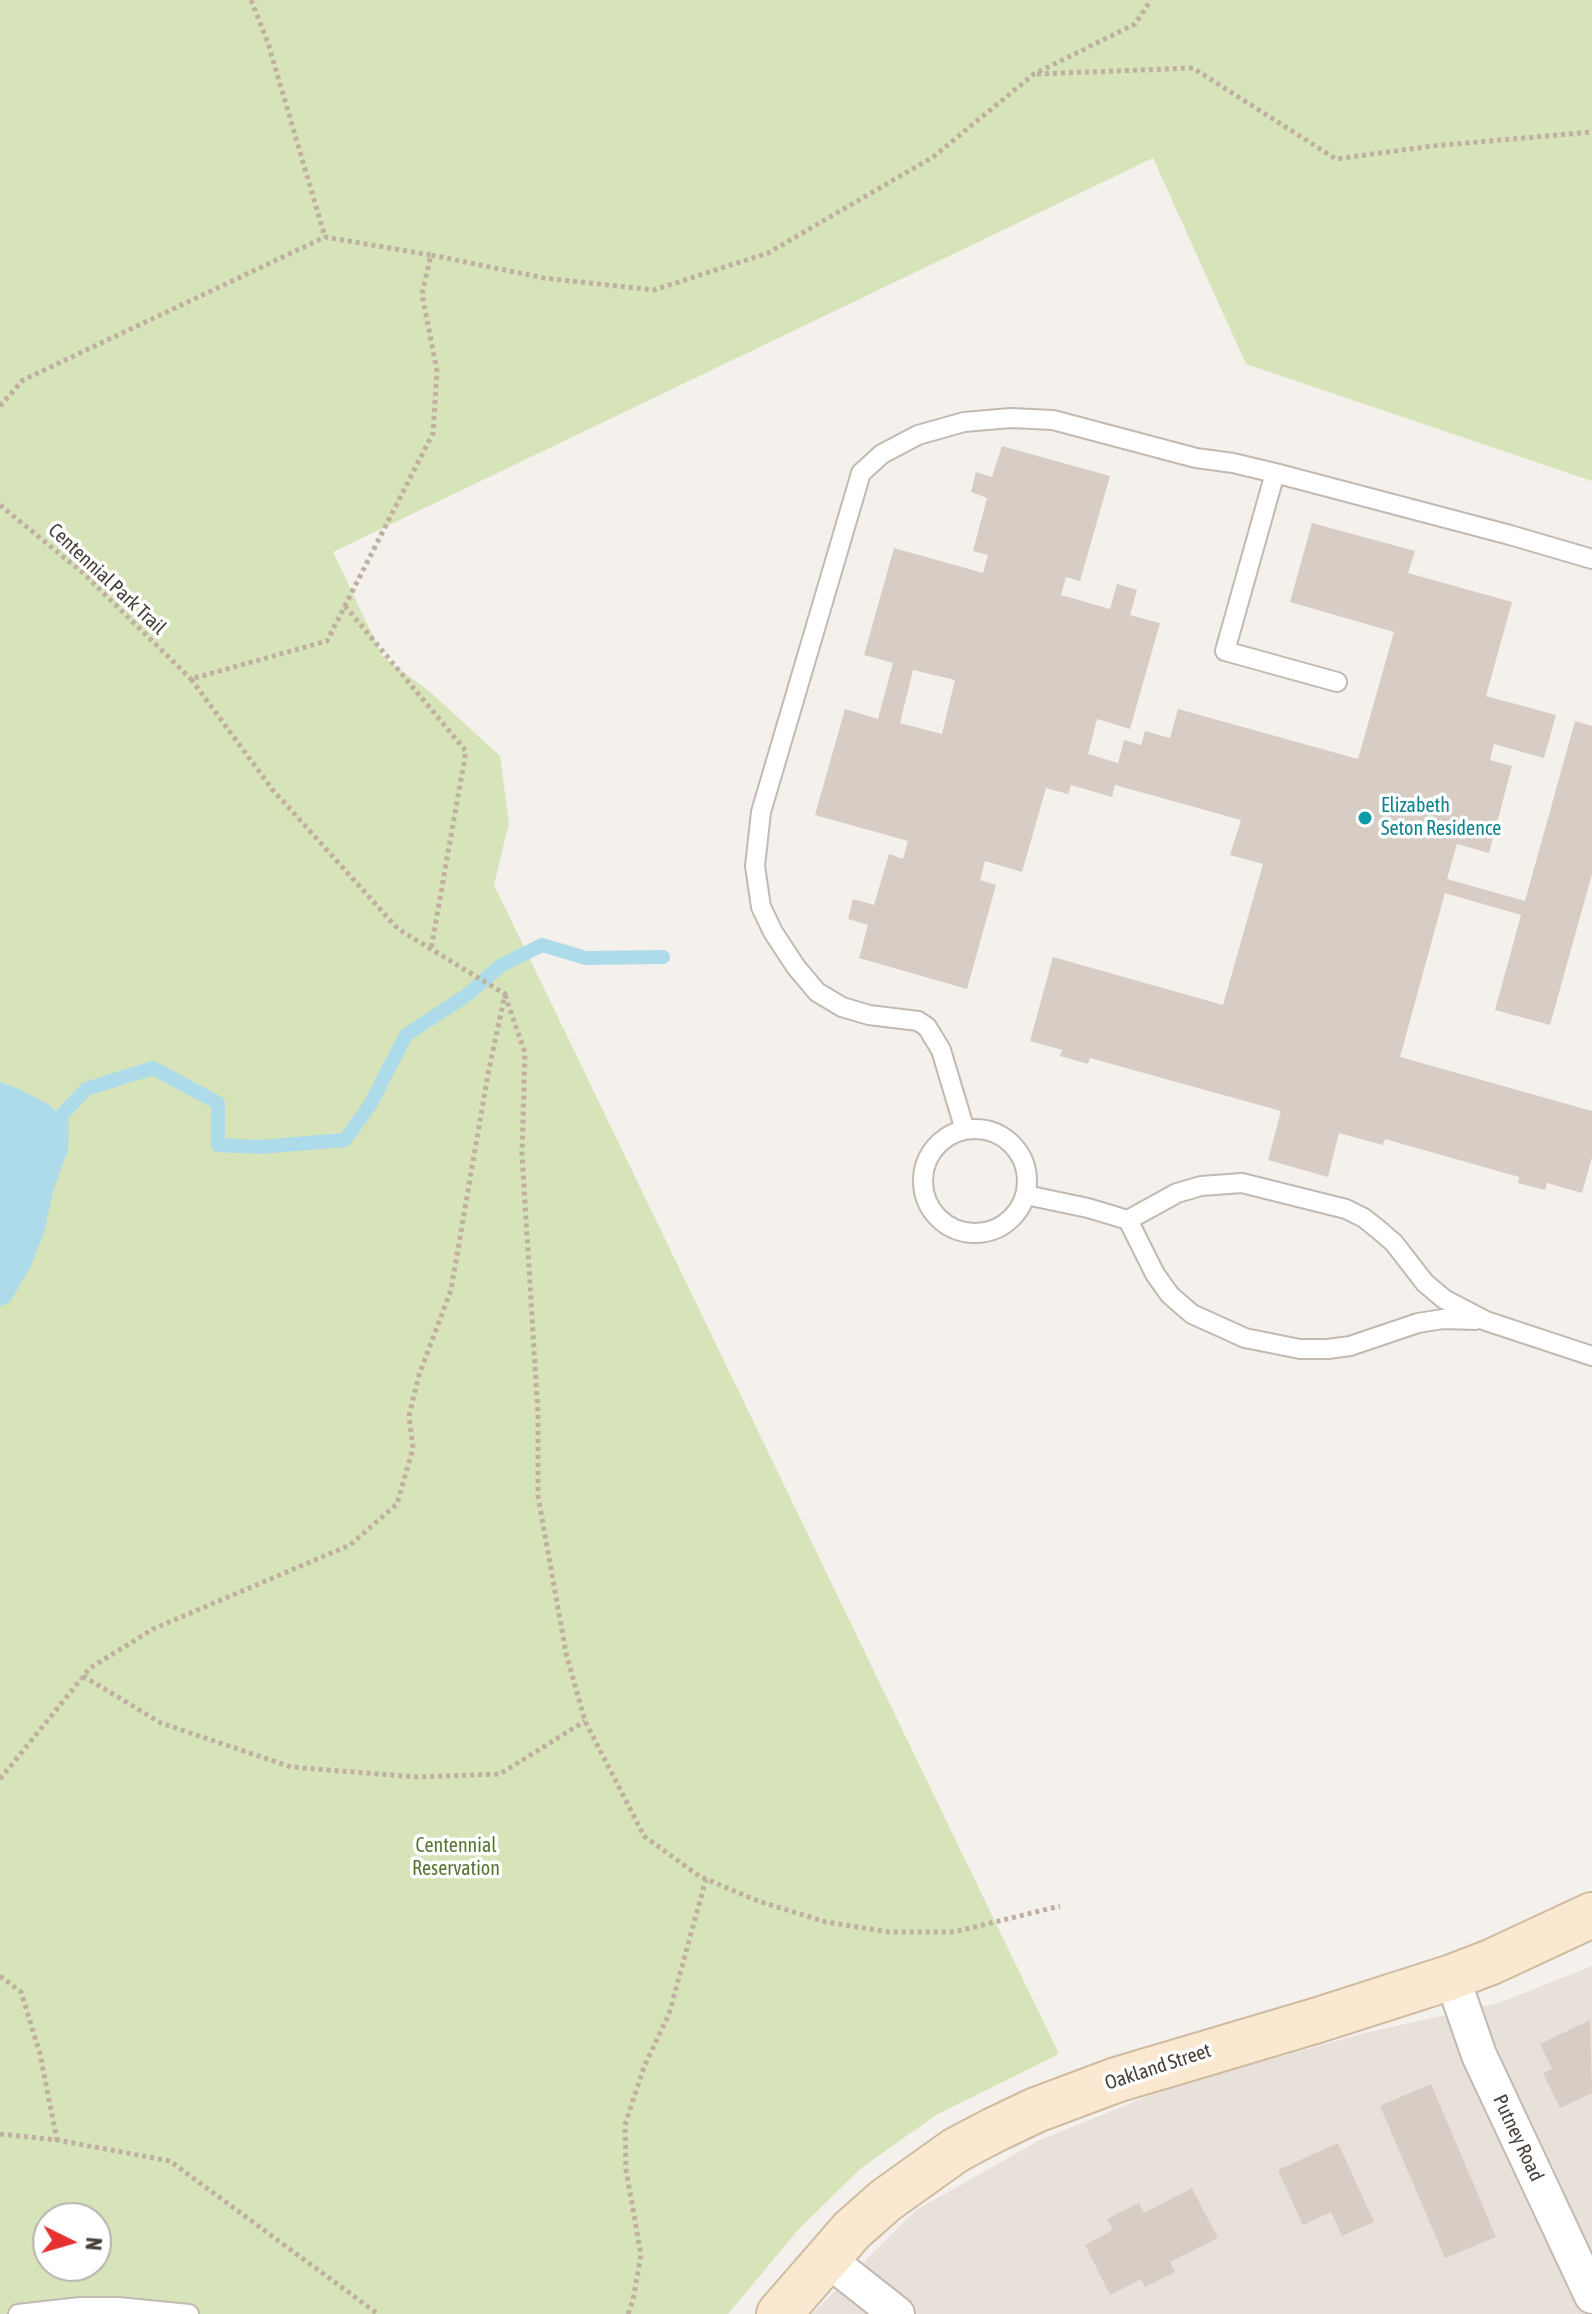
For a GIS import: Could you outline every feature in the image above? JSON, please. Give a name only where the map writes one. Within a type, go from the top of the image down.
[{"type":"street","name":"Oakland Street","points":[[779,2314],[826,2258],[886,2200],[956,2150],[1036,2110],[1157,2067],[1452,1977],[1506,1956],[1592,1915]]},
{"type":"street","name":"Putney Road","points":[[1452,1977],[1479,2055],[1592,2296]]},
{"type":"street","points":[[826,2258],[897,2314]]},
{"type":"lane","points":[[965,1130],[941,1050],[927,1027],[918,1021],[869,1015],[842,1007],[817,992],[796,967],[761,907],[755,866],[761,812],[861,473],[882,454],[918,435],[964,422],[1011,418],[1053,420],[1196,458],[1275,473],[1592,559]]},
{"type":"lane","points":[[1275,473],[1225,651],[1337,682]]},
{"type":"lane","points":[[974,1128],[994,1132],[1013,1145],[1025,1163],[1026,1195],[1009,1222],[992,1231],[974,1234],[957,1231],[932,1212],[922,1182],[924,1166],[941,1141],[956,1132],[974,1128]]},
{"type":"lane","points":[[1026,1195],[1128,1220],[1177,1193],[1222,1183],[1261,1186],[1346,1209],[1364,1218],[1394,1243],[1425,1283],[1444,1299],[1486,1321],[1592,1356]]},
{"type":"lane","points":[[1128,1220],[1155,1274],[1170,1295],[1192,1314],[1245,1338],[1300,1349],[1328,1349],[1350,1346],[1418,1323],[1443,1319],[1486,1321]]},
{"type":"lane","points":[[18,2314],[80,2307],[118,2307],[189,2314]]},
{"type":"path","points":[[251,0],[268,43],[325,237]]},
{"type":"path","points":[[0,406],[23,380],[325,237],[544,278],[654,290],[768,253],[933,157],[1034,74],[1135,24],[1151,0]]},
{"type":"path","points":[[1034,74],[1193,68],[1336,159],[1432,146],[1592,132]]},
{"type":"path","points":[[191,679],[327,641],[433,433],[437,371],[422,294],[431,255]]},
{"type":"path","name":"Centennial Park Trail","points":[[0,505],[83,573],[191,679],[272,789],[398,929],[505,994]]},
{"type":"path","points":[[345,606],[466,751],[431,949]]},
{"type":"path","points":[[0,1779],[90,1668],[153,1629],[350,1545],[397,1504],[413,1448],[409,1416],[419,1375],[451,1290],[505,994]]},
{"type":"path","points":[[505,994],[525,1053],[522,1154],[538,1414],[538,1496],[566,1653],[585,1721],[644,1836],[706,1879],[758,1901],[826,1922],[889,1932],[954,1932],[1060,1906]]},
{"type":"path","points":[[83,1676],[161,1723],[291,1767],[416,1777],[500,1774],[585,1721]]},
{"type":"path","points":[[628,2314],[641,2255],[626,2170],[625,2125],[644,2067],[669,2014],[706,1879]]},
{"type":"path","points":[[0,1976],[21,1992],[40,2054],[57,2140]]},
{"type":"path","points":[[0,2134],[57,2140],[170,2161],[378,2314]]},
{"type":"shaded area","points":[[1592,1966],[1592,2314],[812,2314],[916,2210],[1040,2140],[1173,2086],[1369,2032],[1499,2003]]},
{"type":"green space","name":"Centennial Reservation","points":[[0,0],[1592,0],[1592,481],[1246,364],[1153,158],[333,552],[383,657],[429,691],[500,756],[509,823],[494,885],[1059,2054],[936,2115],[860,2169],[797,2231],[728,2314],[0,2314]]},
{"type":"water","points":[[0,1082],[48,1104],[69,1122],[68,1149],[53,1192],[44,1233],[30,1268],[10,1302],[0,1306]]},
{"type":"building","name":"Elizabeth Seton Residence","points":[[1002,446],[1110,476],[1080,581],[1066,577],[1061,595],[1110,609],[1117,584],[1137,590],[1130,615],[1160,623],[1130,729],[1097,719],[1088,754],[1118,763],[1124,740],[1141,745],[1145,731],[1170,738],[1178,709],[1358,759],[1394,632],[1290,602],[1312,523],[1415,551],[1408,573],[1512,602],[1486,696],[1556,715],[1544,758],[1494,744],[1490,760],[1512,766],[1489,853],[1457,844],[1447,879],[1525,901],[1575,721],[1592,726],[1592,874],[1550,1025],[1495,1010],[1521,915],[1445,893],[1400,1057],[1592,1111],[1592,1157],[1582,1193],[1547,1183],[1545,1190],[1518,1183],[1519,1177],[1385,1139],[1383,1145],[1339,1133],[1328,1177],[1268,1160],[1281,1111],[1090,1058],[1088,1064],[1060,1056],[1062,1050],[1030,1041],[1053,957],[1223,1005],[1263,864],[1230,855],[1241,820],[1115,785],[1112,797],[1071,785],[1068,794],[1046,788],[1022,872],[985,861],[980,880],[996,885],[967,989],[859,958],[868,925],[848,919],[853,899],[874,905],[889,854],[903,859],[908,841],[815,815],[845,709],[878,719],[893,663],[864,655],[894,548],[983,573],[988,555],[973,551],[987,498],[971,492],[976,472],[992,477]],"holes":[[[913,670],[955,680],[942,734],[900,723]]]},
{"type":"building","points":[[1590,2020],[1592,2093],[1560,2108],[1543,2073],[1552,2069],[1540,2044]]},
{"type":"building","points":[[1431,2084],[1496,2237],[1445,2258],[1380,2106]]},
{"type":"building","points":[[1338,2143],[1374,2222],[1342,2236],[1331,2212],[1303,2225],[1278,2170]]},
{"type":"building","points":[[1192,2188],[1218,2238],[1170,2262],[1175,2272],[1145,2287],[1141,2279],[1110,2295],[1085,2245],[1113,2230],[1107,2219],[1139,2203],[1144,2213]]},
{"type":"waterway","points":[[61,1116],[86,1089],[153,1068],[218,1103],[218,1145],[259,1147],[345,1140],[370,1105],[406,1035],[467,995],[500,966],[542,945],[586,958],[663,957]]},
{"type":"place","name":"Elizabeth Seton Residence","points":[[1365,818]]}]
